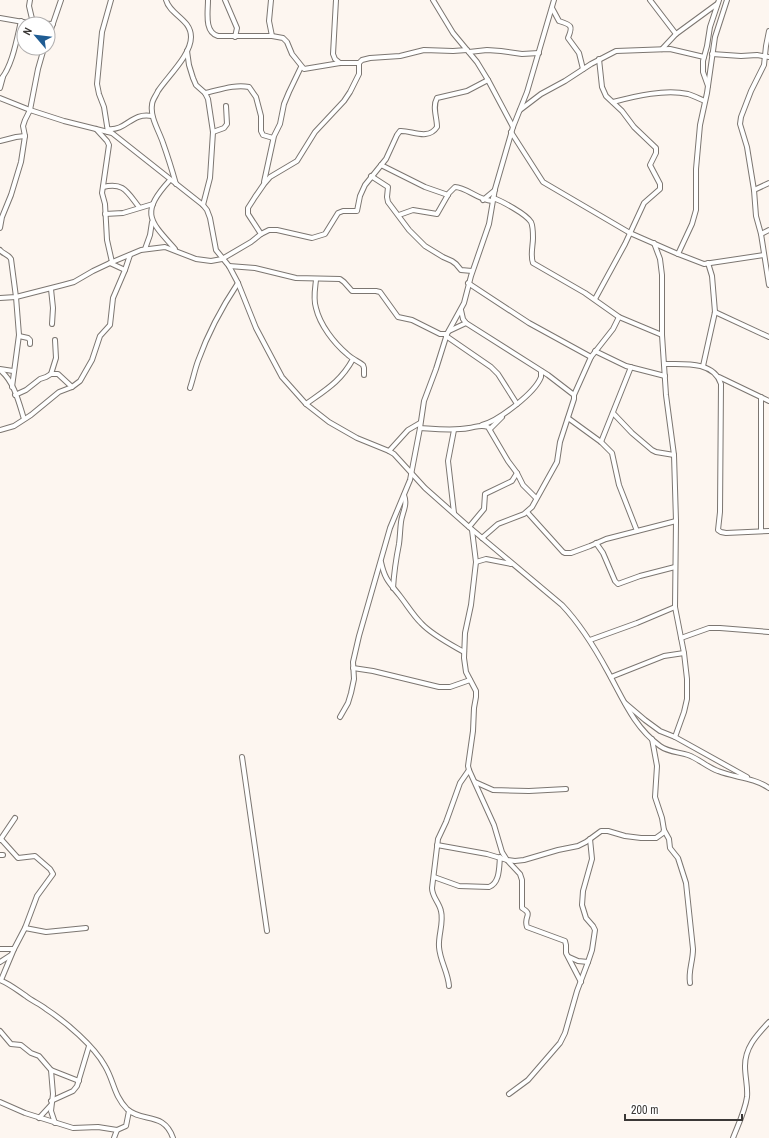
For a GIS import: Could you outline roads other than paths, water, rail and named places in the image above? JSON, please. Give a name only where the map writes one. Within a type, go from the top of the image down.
[{"type":"street","points":[[30,0],[28,6],[31,16]]},
{"type":"street","points":[[56,16],[61,0]]},
{"type":"street","points":[[112,0],[102,32],[97,84],[104,107],[108,130],[170,180],[204,205],[210,218],[216,250],[229,266],[238,283],[256,328],[278,370],[291,387],[306,404],[329,422],[350,435],[389,450],[399,458],[425,488],[512,564],[562,605],[590,640],[623,702],[639,726],[652,738],[665,749],[692,756],[717,771],[750,778]]},
{"type":"street","points":[[166,0],[169,7],[184,20],[190,30],[191,36],[183,59],[167,77],[153,101],[152,106],[152,116],[164,145],[176,184]]},
{"type":"street","points":[[208,0],[208,22],[210,32],[218,36],[272,36],[286,40],[292,54],[301,67],[308,69],[340,63],[359,63]]},
{"type":"street","points":[[225,0],[237,28],[235,37]]},
{"type":"street","points":[[271,0],[269,21],[272,36]]},
{"type":"street","points":[[336,0],[333,54],[335,59],[340,63]]},
{"type":"street","points":[[433,0],[453,33],[477,62],[508,116],[512,127]]},
{"type":"street","points":[[340,717],[348,703],[351,693],[354,680],[354,662],[365,615],[390,528],[404,495],[411,472],[424,401],[447,335],[464,303],[468,283],[489,224],[495,189],[512,127],[527,92],[554,0]]},
{"type":"street","points":[[650,0],[676,34]]},
{"type":"street","points":[[678,254],[692,224],[696,210],[698,141],[700,125],[708,87],[715,37],[727,0]]},
{"type":"street","points":[[662,49],[676,34],[718,2]]},
{"type":"street","points":[[708,87],[702,68],[710,27],[718,2]]},
{"type":"street","points":[[551,8],[559,21],[571,27],[572,30],[568,38],[579,52],[583,69]]},
{"type":"street","points":[[0,18],[16,20]]},
{"type":"street","points":[[769,31],[767,56],[751,91],[741,117],[740,124],[746,142],[754,190],[756,216],[761,234],[769,285]]},
{"type":"street","points":[[0,88],[1,79],[12,56],[16,40]]},
{"type":"street","points":[[520,110],[534,99],[616,51],[662,49],[676,50],[704,57]]},
{"type":"street","points":[[261,234],[249,217],[248,211],[255,197],[270,177],[299,159],[315,132],[338,108],[350,92],[359,74],[359,63],[364,58],[400,56],[424,50],[487,50],[518,54],[539,53]]},
{"type":"street","points":[[187,51],[190,72],[199,89],[205,93],[208,99],[213,132],[210,178],[204,205]]},
{"type":"street","points":[[712,54],[767,56]]},
{"type":"street","points":[[0,228],[1,216],[11,195],[21,162],[25,136],[23,126],[30,110],[42,56]]},
{"type":"street","points":[[595,299],[644,203],[660,188],[660,184],[650,165],[656,150],[654,146],[634,127],[622,111],[606,96],[603,91],[599,60]]},
{"type":"street","points":[[264,184],[273,138],[280,124],[284,104],[301,67]]},
{"type":"street","points":[[0,298],[51,289],[74,282],[92,271],[145,249],[165,247],[196,259],[211,260],[222,259],[269,230],[277,230],[312,238],[325,234],[338,213],[343,211],[357,211],[362,192],[371,176],[389,154],[400,131],[417,135],[432,132],[436,129],[437,123],[435,102],[437,98],[467,91],[488,80]]},
{"type":"street","points":[[205,93],[230,87],[249,87],[256,98],[261,116],[261,132],[266,136],[273,138]]},
{"type":"street","points":[[527,92],[534,99]]},
{"type":"street","points":[[613,102],[670,92],[688,94],[705,101]]},
{"type":"street","points":[[0,98],[30,110],[95,129],[118,129],[136,117],[145,115],[152,116]]},
{"type":"street","points":[[213,132],[224,128],[227,124],[226,106]]},
{"type":"street","points":[[508,116],[517,116]]},
{"type":"street","points":[[95,129],[109,145],[102,199],[105,204],[107,240],[111,263]]},
{"type":"street","points":[[511,132],[543,182],[630,233],[704,264],[764,254]]},
{"type":"street","points":[[0,141],[25,136]]},
{"type":"street","points":[[381,165],[421,185],[448,194]]},
{"type":"street","points":[[371,176],[388,187],[388,202],[409,230],[425,246],[443,257],[452,260],[461,270],[472,271]]},
{"type":"street","points":[[145,249],[150,235],[152,220],[151,211],[153,204],[160,190],[170,180]]},
{"type":"street","points":[[754,190],[769,183]]},
{"type":"street","points":[[103,187],[115,185],[119,186],[139,207]]},
{"type":"street","points":[[399,215],[413,210],[437,214],[448,194],[452,189],[458,187],[483,200],[504,202],[527,218],[530,222],[533,237],[531,258],[533,263],[595,299],[619,317],[662,335]]},
{"type":"street","points":[[483,200],[495,189]]},
{"type":"street","points":[[105,214],[123,213],[153,204]]},
{"type":"street","points":[[152,220],[176,250]]},
{"type":"street","points":[[761,234],[769,230]]},
{"type":"street","points":[[654,243],[660,259],[662,274],[662,335],[667,409],[674,455],[676,521],[675,607],[684,653],[687,679],[687,699],[675,737]]},
{"type":"street","points":[[0,250],[11,259],[16,296],[19,336],[12,387]]},
{"type":"street","points":[[0,430],[14,426],[37,411],[59,392],[80,381],[83,377],[92,360],[100,336],[110,326],[113,298],[130,255]]},
{"type":"street","points":[[111,263],[125,270]]},
{"type":"street","points":[[703,366],[715,312],[712,276],[708,263]]},
{"type":"street","points":[[229,266],[255,268],[296,278],[316,280],[335,278],[344,282],[352,290],[378,291],[382,294],[398,317],[412,320],[440,334],[447,335],[491,367],[498,374],[517,404]]},
{"type":"street","points":[[316,280],[314,299],[319,318],[332,339],[344,352],[363,365],[364,375]]},
{"type":"street","points":[[190,388],[198,361],[213,326],[226,300],[238,283]]},
{"type":"street","points":[[468,283],[529,323],[590,357]]},
{"type":"street","points":[[51,289],[53,308],[52,324]]},
{"type":"street","points":[[461,310],[463,319],[466,323],[548,375],[574,395]]},
{"type":"street","points":[[715,312],[769,337]]},
{"type":"street","points":[[482,538],[498,524],[520,517],[532,507],[557,462],[560,442],[574,402],[574,395],[590,357],[612,329],[619,317]]},
{"type":"street","points":[[447,335],[466,323]]},
{"type":"street","points":[[19,336],[28,338],[30,340],[30,344]]},
{"type":"street","points":[[51,374],[56,358],[55,340]]},
{"type":"street","points":[[595,351],[631,367],[665,376]]},
{"type":"street","points":[[306,404],[340,378],[354,359]]},
{"type":"street","points":[[665,364],[693,364],[703,366],[719,377],[769,401]]},
{"type":"street","points":[[54,367],[58,374],[72,386]]},
{"type":"street","points":[[601,442],[631,367]]},
{"type":"street","points":[[0,369],[12,387],[24,419]]},
{"type":"street","points":[[0,369],[13,371]]},
{"type":"street","points":[[490,429],[533,388],[541,377],[541,371]]},
{"type":"street","points":[[15,395],[26,390],[40,379],[51,374],[58,374]]},
{"type":"street","points":[[541,377],[548,375]]},
{"type":"street","points":[[719,377],[721,384],[720,512],[718,530],[726,533],[769,530]]},
{"type":"street","points":[[761,397],[761,530]]},
{"type":"street","points":[[389,450],[408,430],[420,426],[454,430],[466,429],[487,424],[507,412]]},
{"type":"street","points":[[613,413],[632,433],[652,450],[674,455]]},
{"type":"street","points":[[568,418],[601,442],[612,453],[619,485],[637,531]]},
{"type":"street","points":[[481,425],[490,429],[523,485],[536,498]]},
{"type":"street","points":[[454,430],[448,461],[454,514]]},
{"type":"street","points":[[517,473],[512,481],[485,494],[484,509],[470,528],[476,562],[471,605],[465,633],[464,652],[465,667],[476,691],[476,697],[468,770],[494,825],[499,844],[507,860],[520,874],[522,880],[522,908],[528,912],[526,921],[528,927],[565,941],[568,957],[581,982]]},
{"type":"street","points":[[393,588],[394,567],[399,545],[401,520],[406,500],[404,495]]},
{"type":"street","points":[[527,512],[565,553],[571,553],[606,539],[676,521]]},
{"type":"street","points":[[596,543],[603,553],[615,582],[618,584],[675,567]]},
{"type":"street","points":[[476,562],[486,559],[512,564]]},
{"type":"street","points":[[381,561],[384,575],[389,584],[420,622],[426,628],[464,652]]},
{"type":"street","points":[[590,640],[675,607]]},
{"type":"street","points":[[681,638],[709,628],[769,632]]},
{"type":"street","points":[[611,677],[664,656],[684,653]]},
{"type":"street","points":[[353,668],[439,688],[450,687],[470,680]]},
{"type":"street","points":[[623,702],[660,731],[675,737],[769,788]]},
{"type":"street","points":[[652,738],[657,766],[655,797],[662,818],[664,830],[669,839],[670,848],[678,858],[686,883],[693,950],[693,960],[688,974],[690,983]]},
{"type":"street","points":[[242,757],[268,931]]},
{"type":"street","points":[[449,986],[446,969],[439,950],[438,937],[442,913],[439,904],[433,895],[434,877],[437,845],[468,770]]},
{"type":"street","points":[[463,779],[474,781],[493,790],[529,791],[566,789]]},
{"type":"street","points":[[15,818],[1,840],[18,858],[34,856],[52,871],[52,877],[38,896],[1,980],[13,986],[24,995],[57,1016],[77,1034],[105,1065],[117,1096],[129,1111],[153,1119],[167,1126],[173,1138]]},
{"type":"street","points":[[437,845],[470,850],[507,860],[520,860],[578,846],[601,831],[608,831],[625,836],[651,838],[662,835],[664,830]]},
{"type":"street","points":[[509,1094],[528,1080],[560,1043],[565,1033],[574,1001],[592,950],[595,930],[586,918],[582,905],[583,891],[592,859],[590,839]]},
{"type":"street","points":[[434,877],[459,886],[493,885],[497,879],[500,857]]},
{"type":"street","points":[[25,928],[40,932],[86,928]]},
{"type":"street","points":[[0,949],[14,949]]},
{"type":"street","points":[[0,962],[11,955]]},
{"type":"street","points":[[568,957],[578,961],[588,962]]},
{"type":"street","points":[[733,1138],[747,1099],[745,1067],[747,1050],[758,1034],[769,1022]]},
{"type":"street","points":[[0,1032],[11,1044],[21,1045],[31,1053],[39,1056],[51,1070],[79,1080]]},
{"type":"street","points":[[39,1118],[52,1103],[73,1091],[79,1080],[89,1046]]},
{"type":"street","points":[[51,1070],[52,1116],[55,1123]]},
{"type":"street","points":[[0,1102],[39,1118],[73,1128],[98,1127],[117,1130],[126,1126],[129,1111]]},
{"type":"street","points":[[114,1138],[117,1130]]}]
